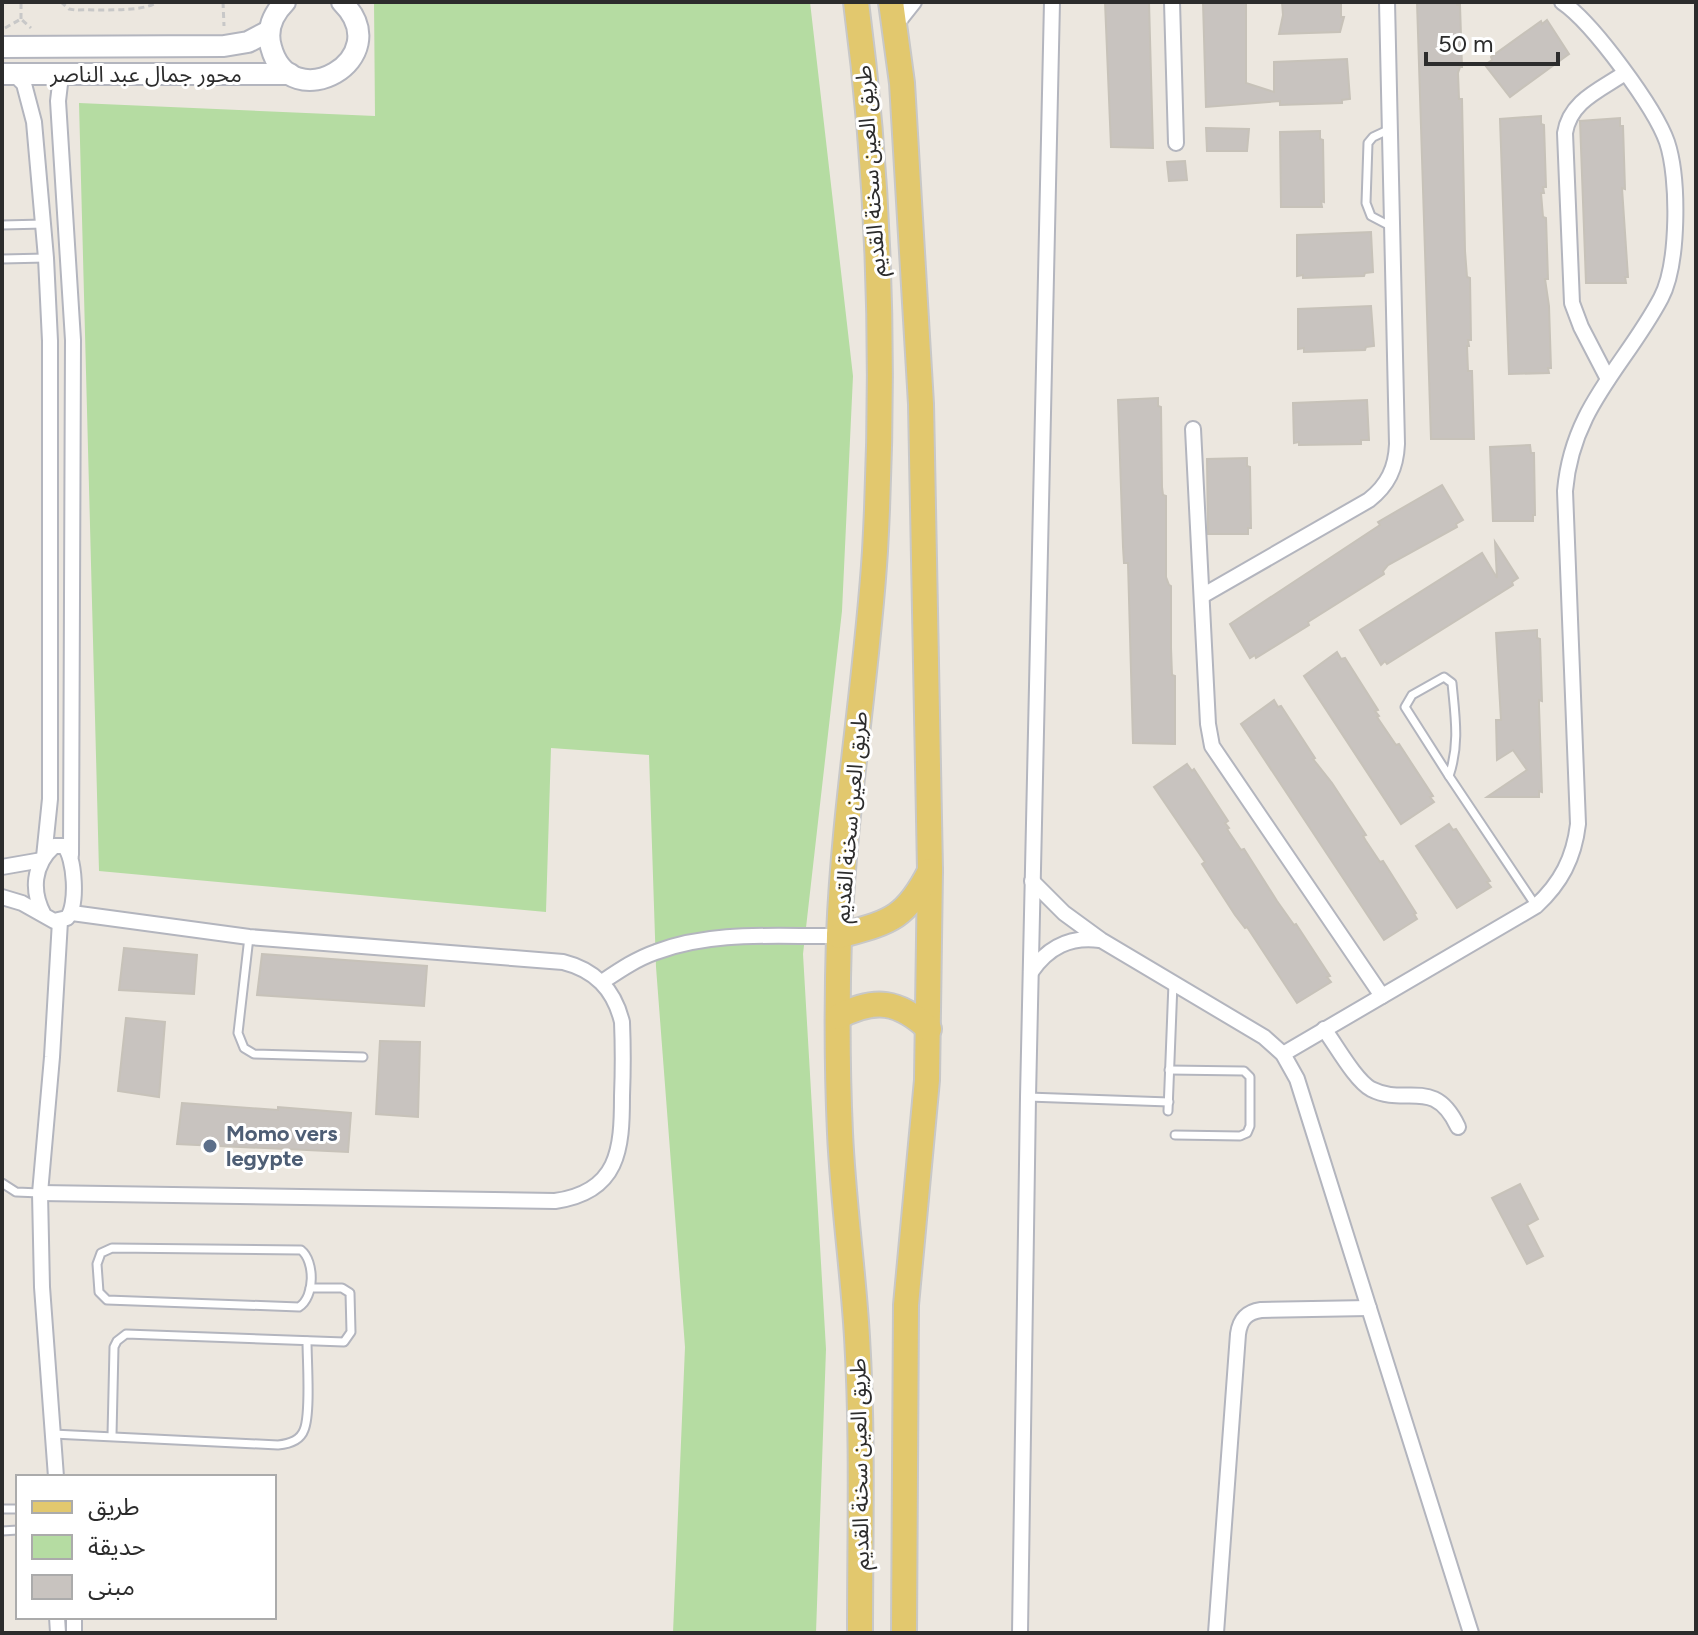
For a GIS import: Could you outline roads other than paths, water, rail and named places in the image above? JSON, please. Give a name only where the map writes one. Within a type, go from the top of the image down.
[{"type":"main road","name":"طريق العين سخنة القديم","points":[[856,2],[865,71],[877,231],[880,392],[875,552],[847,817],[839,936],[840,1134],[857,1340],[860,1424],[860,1633]]},
{"type":"main road","name":"طريق العين سخنة القديم","points":[[891,2],[902,83],[921,388],[930,870],[927,1080],[906,1305],[904,1633]]},
{"type":"main road","points":[[839,936],[887,922],[905,910],[918,894],[930,870]]},
{"type":"main road","points":[[838,1017],[856,1007],[876,1004],[896,1006],[914,1015],[929,1029]]},
{"type":"street","points":[[285,2],[276,12],[269,31],[272,51],[282,68],[290,74]]},
{"type":"street","points":[[894,27],[914,2]]},
{"type":"street","points":[[1020,1633],[1032,881],[1052,2]]},
{"type":"street","points":[[1172,2],[1176,143]]},
{"type":"street","points":[[1202,596],[1369,500],[1387,482],[1393,470],[1397,444],[1387,2]]},
{"type":"street","points":[[1283,1054],[1536,906],[1563,876],[1576,838],[1578,824],[1565,491],[1569,460],[1578,430],[1661,298],[1674,254],[1672,171],[1668,147],[1659,124],[1590,26],[1562,2]]},
{"type":"street","name":"محور جمال عبد الناصر","points":[[8,74],[290,74],[319,80],[345,67],[356,50],[357,30],[348,5]]},
{"type":"street","name":"محور جمال عبد الناصر","points":[[2,47],[224,46],[248,42],[269,31]]},
{"type":"street","points":[[1608,379],[1572,303],[1565,133],[1569,116],[1579,103],[1625,73]]},
{"type":"street","points":[[8,74],[24,84],[30,100],[44,224],[50,341],[50,799],[36,896],[44,915]]},
{"type":"street","points":[[56,1475],[42,1287],[40,1193],[66,917],[75,906],[71,855],[73,340],[58,101],[64,75]]},
{"type":"street","points":[[1193,429],[1208,724],[1212,746],[1382,996]]},
{"type":"street","points":[[2,867],[43,858],[59,845],[69,850],[71,855]]},
{"type":"street","points":[[1032,881],[1064,913],[1101,940],[1264,1037],[1283,1054],[1297,1079],[1471,1633]]},
{"type":"street","points":[[2,897],[22,903],[49,919],[66,917],[249,937],[563,962],[591,972],[602,982],[612,994],[622,1022],[622,1142],[604,1179],[582,1195],[555,1201],[40,1193]]},
{"type":"street","points":[[602,982],[631,963],[684,944],[741,937],[839,936]]},
{"type":"street","points":[[1031,972],[1045,954],[1066,942],[1101,940]]},
{"type":"street","points":[[1324,1029],[1367,1086],[1379,1091],[1429,1097],[1442,1103],[1458,1127]]},
{"type":"street","points":[[1216,1633],[1238,1334],[1242,1319],[1261,1310],[1369,1308]]},
{"type":"lane","points":[[1390,130],[1373,137],[1368,143],[1366,203],[1371,216],[1393,227]]},
{"type":"lane","points":[[2,225],[44,224]]},
{"type":"lane","points":[[2,259],[46,258]]},
{"type":"lane","points":[[1449,776],[1456,754],[1457,735],[1452,683],[1444,677],[1412,695],[1405,707],[1449,776],[1536,906]]},
{"type":"lane","points":[[249,937],[238,1033],[244,1048],[254,1054],[363,1057]]},
{"type":"lane","points":[[1168,1111],[1173,983]]},
{"type":"lane","points":[[1169,1070],[1244,1071],[1250,1077],[1250,1126],[1247,1133],[1240,1136],[1175,1135]]},
{"type":"lane","points":[[1028,1097],[1169,1102]]},
{"type":"lane","points":[[2,1183],[16,1192],[40,1193]]},
{"type":"lane","points":[[112,1248],[295,1249],[309,1257],[310,1288],[308,1300],[299,1307],[112,1301],[99,1292],[97,1264],[101,1253],[112,1248]]},
{"type":"lane","points":[[112,1435],[114,1347],[121,1337],[126,1334],[344,1342],[351,1332],[350,1293],[342,1288],[310,1288]]},
{"type":"lane","points":[[53,1434],[278,1445],[294,1442],[307,1422],[307,1341]]},
{"type":"place","name":"Momo vers legypte","points":[[210,1146]]}]
